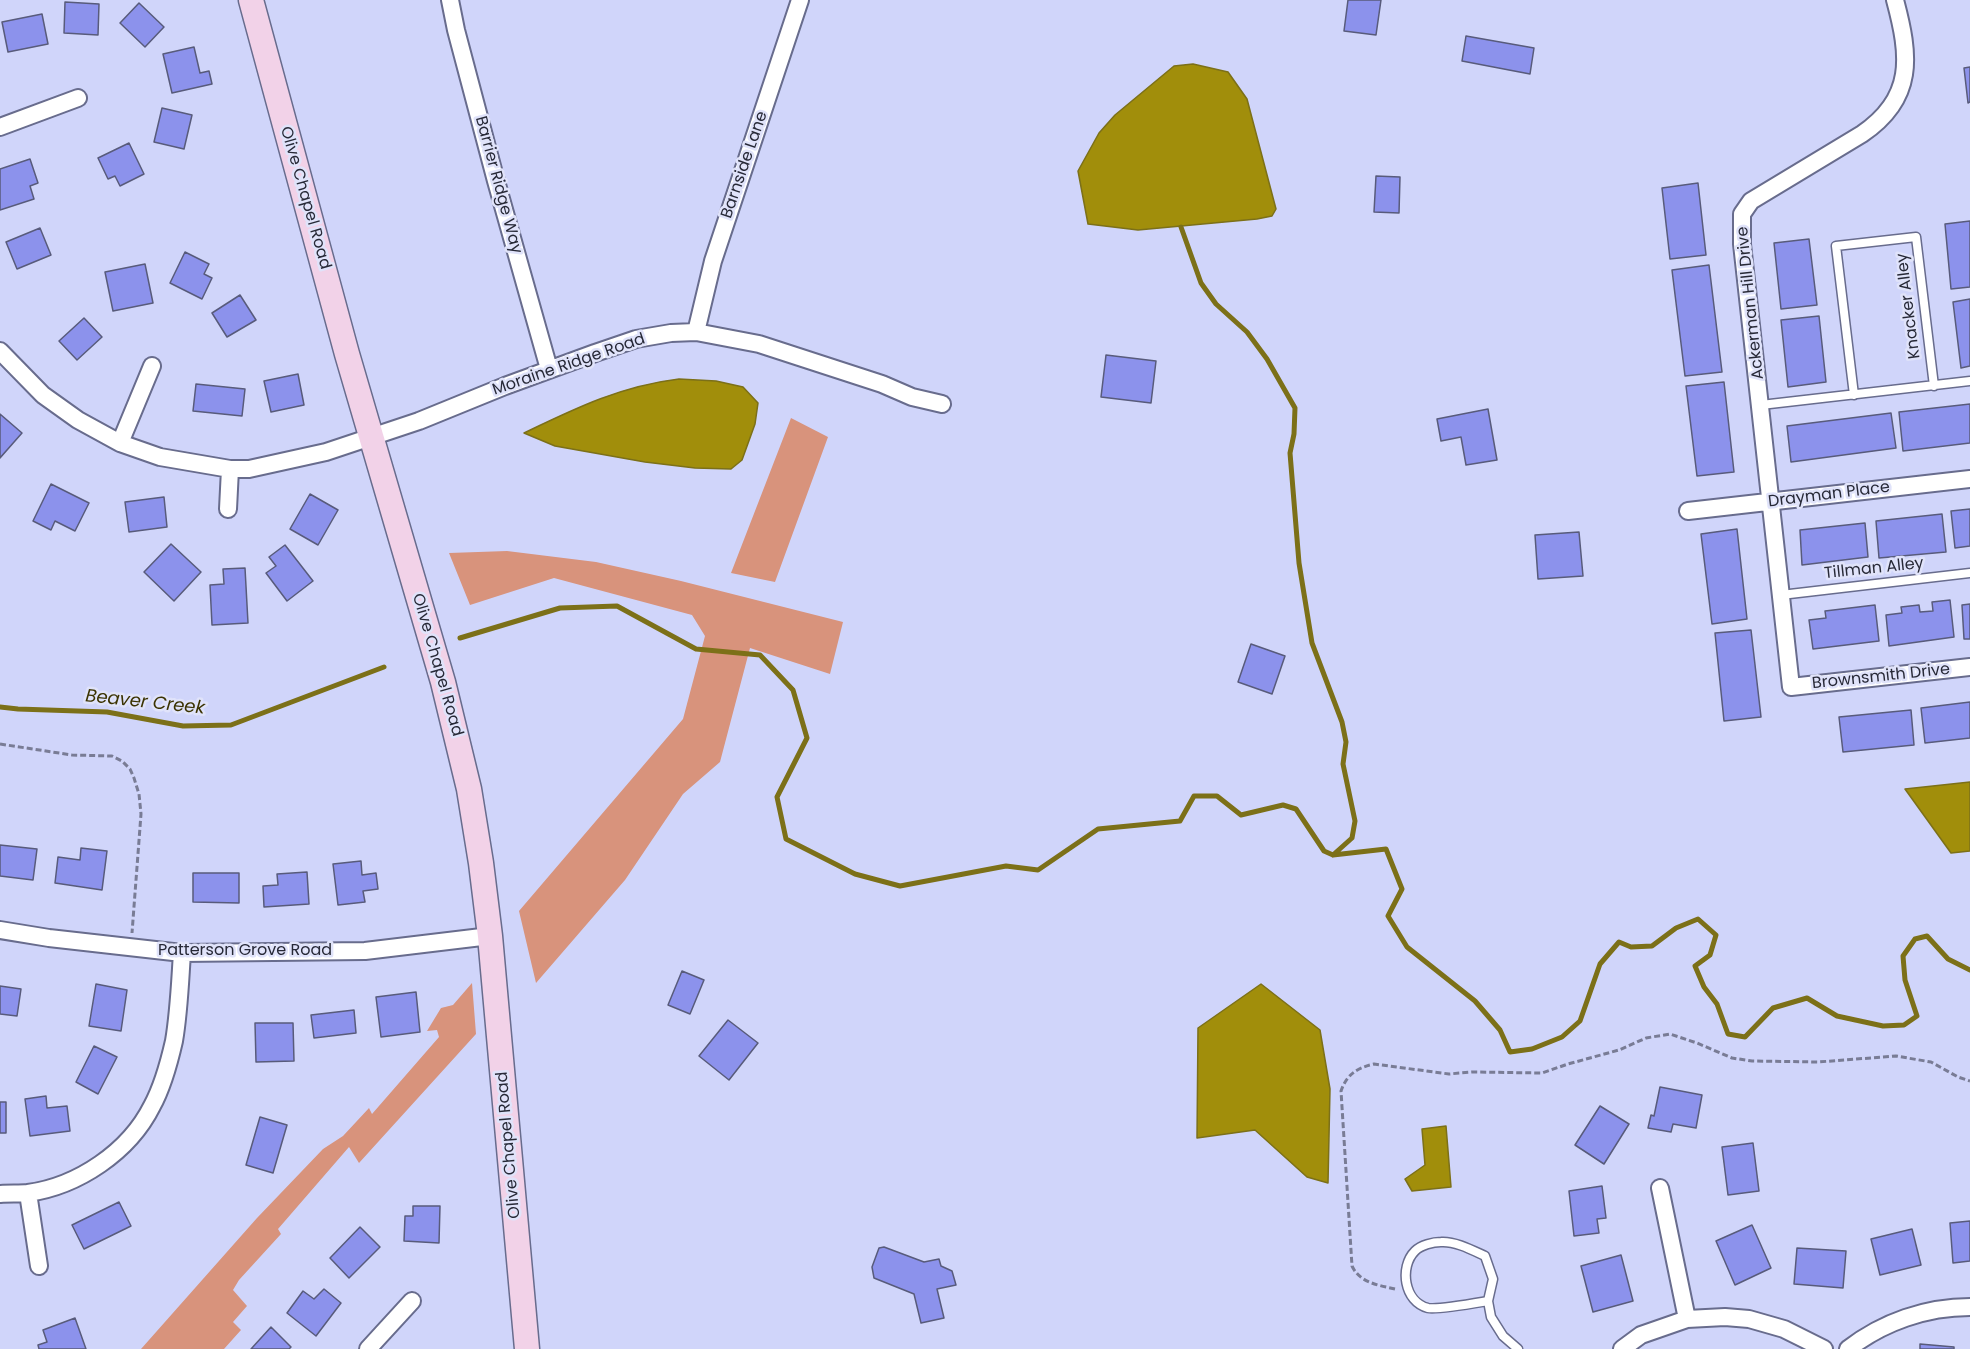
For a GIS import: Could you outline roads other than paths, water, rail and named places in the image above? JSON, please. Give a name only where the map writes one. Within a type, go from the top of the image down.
[{"type":"main road","name":"Olive Chapel Road","points":[[251,0],[347,354],[461,750],[476,825],[490,936],[527,1349]]},
{"type":"street","name":"Barrier Ridge Way","points":[[450,0],[496,181],[549,369]]},
{"type":"street","name":"Barnside Lane","points":[[696,332],[713,261],[800,0]]},
{"type":"street","name":"Ackerman Hill Drive","points":[[1791,687],[1743,244],[1742,214],[1750,201],[1862,134],[1878,123],[1888,112],[1902,85],[1905,68],[1904,46],[1895,0]]},
{"type":"street","points":[[0,127],[78,98]]},
{"type":"street","name":"Moraine Ridge Road","points":[[0,351],[43,394],[78,420],[120,443],[160,457],[230,469],[249,470],[301,459],[372,437],[549,369],[636,339],[671,333],[696,332],[759,344],[882,384],[912,397],[942,404]]},
{"type":"street","points":[[120,443],[152,366]]},
{"type":"street","points":[[228,509],[230,469]]},
{"type":"street","name":"Drayman Place","points":[[1688,511],[1970,479]]},
{"type":"street","name":"Brownsmith Drive","points":[[1791,687],[1970,667]]},
{"type":"street","name":"Patterson Grove Road","points":[[0,930],[61,940],[182,953],[365,951],[490,936]]},
{"type":"street","points":[[0,1194],[28,1193],[68,1182],[96,1167],[128,1141],[152,1107],[163,1080],[174,1038],[182,953]]},
{"type":"street","points":[[1660,1188],[1687,1318]]},
{"type":"street","points":[[28,1193],[39,1266]]},
{"type":"street","points":[[368,1349],[412,1301]]},
{"type":"street","points":[[1848,1349],[1892,1323],[1909,1316],[1939,1309],[1970,1307]]},
{"type":"street","points":[[1622,1349],[1641,1335],[1687,1318],[1725,1317],[1749,1319],[1784,1329],[1824,1349]]},
{"type":"lane","name":"Knacker Alley","points":[[1854,395],[1836,246],[1893,239],[1916,237],[1934,386]]},
{"type":"lane","points":[[1761,405],[1970,381]]},
{"type":"lane","name":"Tillman Alley","points":[[1781,595],[1970,573]]},
{"type":"lane","points":[[1488,1301],[1429,1308],[1418,1302],[1408,1293],[1406,1281],[1409,1262],[1415,1251],[1424,1245],[1442,1241],[1485,1256],[1493,1279],[1488,1301],[1491,1317],[1503,1336],[1518,1349]]},
{"type":"waterway","points":[[1181,227],[1201,283],[1216,304],[1247,332],[1267,359],[1295,408],[1294,434],[1290,453],[1299,563],[1312,643],[1342,722],[1346,742],[1343,764],[1355,821],[1352,838],[1333,855]]},
{"type":"waterway","name":"Beaver Creek","points":[[460,638],[560,608],[617,606],[696,649],[760,655],[793,690],[807,738],[777,797],[786,839],[855,874],[900,886],[1006,866],[1038,870],[1098,829],[1180,821],[1194,796],[1217,796],[1241,815],[1283,805],[1296,809],[1324,851],[1333,855],[1386,849],[1402,889],[1388,916],[1407,947],[1475,1001],[1500,1030],[1510,1052],[1532,1049],[1562,1037],[1580,1021],[1600,964],[1619,942],[1631,947],[1652,946],[1676,928],[1698,919],[1716,935],[1710,955],[1695,966],[1704,987],[1717,1004],[1728,1034],[1745,1037],[1773,1008],[1807,998],[1837,1016],[1883,1026],[1904,1025],[1917,1016],[1905,980],[1903,956],[1915,939],[1927,936],[1948,959],[1970,970]]},
{"type":"waterway","name":"Beaver Creek","points":[[0,707],[107,712],[183,726],[231,725],[384,667]]}]
